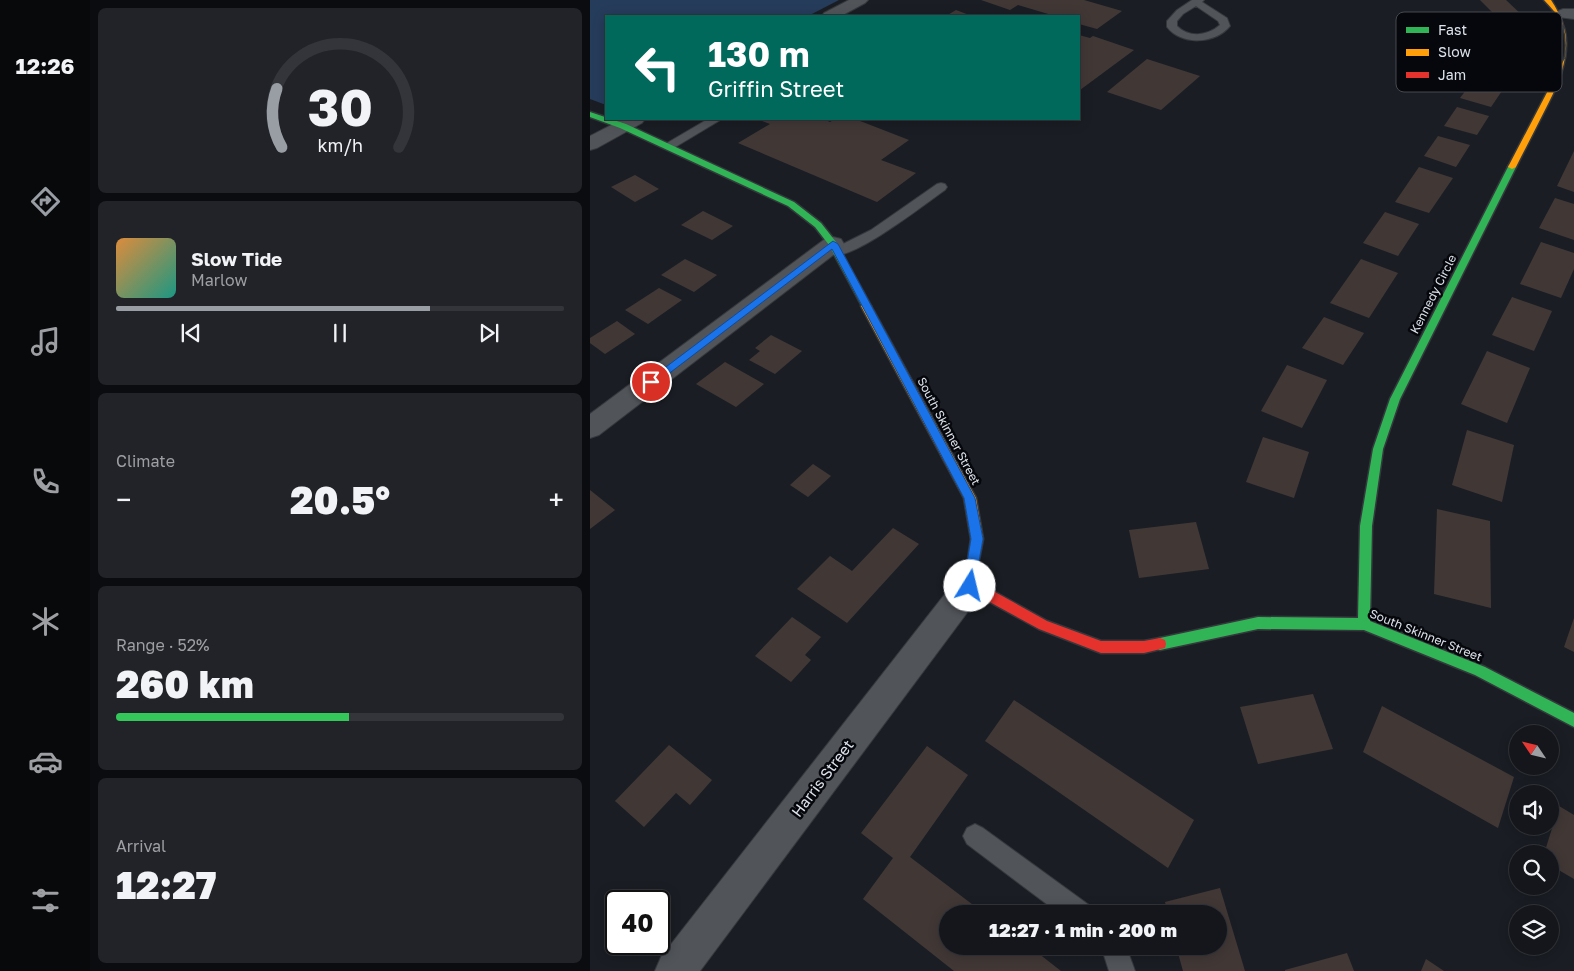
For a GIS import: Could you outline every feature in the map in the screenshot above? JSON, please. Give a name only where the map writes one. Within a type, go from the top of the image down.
[{"type":"street","points":[[832,15],[860,0]]},
{"type":"street","name":"Kennedy Circle","points":[[1547,0],[1568,14],[1572,30],[1568,58],[1562,70]]},
{"type":"street","name":"Kennedy Circle","points":[[1364,624],[1366,526],[1378,449],[1395,399],[1551,92]]},
{"type":"street","name":"South Skinner Street","points":[[590,114],[605,117]]},
{"type":"street","points":[[590,144],[630,122]]},
{"type":"street","name":"South Skinner Street","points":[[630,122],[668,146],[792,204],[818,225],[835,248],[970,498],[977,539],[970,586],[1043,625],[1101,647],[1144,647],[1258,623],[1364,624],[1480,671],[1574,720]]},
{"type":"street","points":[[590,428],[835,248]]},
{"type":"street","name":"Harris Street","points":[[675,971],[970,586]]},
{"type":"lane","points":[[1198,1],[1223,20],[1225,26],[1221,31],[1204,38],[1182,34],[1172,27],[1172,21],[1175,17],[1185,8],[1198,1]]},
{"type":"lane","points":[[668,146],[714,120]]},
{"type":"lane","points":[[835,248],[876,233],[941,187]]},
{"type":"lane","points":[[975,836],[1068,905]]},
{"type":"lane","points":[[1116,955],[1122,971]]},
{"type":"shaded area","points":[[590,0],[839,0],[810,15],[605,15],[605,105],[590,99]]},
{"type":"building","points":[[981,0],[1084,0],[1122,11],[1097,29],[1080,24],[1080,15],[1052,15],[1018,5],[1010,10]]},
{"type":"building","points":[[1480,0],[1506,0],[1519,12],[1492,12]]},
{"type":"building","points":[[956,10],[969,15],[948,15]]},
{"type":"building","points":[[1080,35],[1090,38],[1093,36],[1134,50],[1080,90]]},
{"type":"building","points":[[1147,59],[1200,76],[1161,110],[1107,92]]},
{"type":"building","points":[[1465,92],[1501,92],[1491,107],[1460,98]]},
{"type":"building","points":[[1457,107],[1489,116],[1477,135],[1444,126]]},
{"type":"building","points":[[760,120],[825,120],[830,122],[833,120],[858,120],[909,140],[881,160],[916,173],[877,202],[738,143],[770,124]]},
{"type":"building","points":[[1438,136],[1470,145],[1456,167],[1424,156]]},
{"type":"building","points":[[1574,151],[1574,192],[1557,186]]},
{"type":"building","points":[[1419,167],[1453,178],[1429,213],[1395,202]]},
{"type":"building","points":[[635,175],[659,189],[635,202],[611,187]]},
{"type":"building","points":[[1555,198],[1574,204],[1574,240],[1539,228]]},
{"type":"building","points":[[703,211],[733,226],[712,240],[681,225]]},
{"type":"building","points":[[1385,212],[1419,224],[1398,256],[1363,243]]},
{"type":"building","points":[[1541,242],[1574,253],[1574,269],[1561,298],[1520,284]]},
{"type":"building","points":[[685,259],[717,275],[694,292],[661,275]]},
{"type":"building","points":[[1361,259],[1398,273],[1369,318],[1330,303]]},
{"type":"building","points":[[659,288],[682,300],[648,324],[625,310]]},
{"type":"building","points":[[1512,297],[1552,311],[1534,351],[1492,335]]},
{"type":"building","points":[[1324,317],[1364,333],[1343,365],[1302,348]]},
{"type":"building","points":[[617,321],[635,334],[605,354],[590,343],[590,338]]},
{"type":"building","points":[[771,335],[802,351],[775,374],[749,360],[760,351],[755,348]]},
{"type":"building","points":[[1487,351],[1530,368],[1507,423],[1461,404]]},
{"type":"building","points":[[725,362],[764,384],[736,407],[696,384]]},
{"type":"building","points":[[1287,365],[1327,380],[1302,428],[1261,411]]},
{"type":"building","points":[[1467,430],[1514,445],[1502,502],[1452,485]]},
{"type":"building","points":[[1263,437],[1309,452],[1294,498],[1246,482]]},
{"type":"building","points":[[813,464],[831,476],[808,497],[790,485]]},
{"type":"building","points":[[590,490],[615,510],[590,529]]},
{"type":"building","points":[[1437,509],[1490,521],[1491,608],[1434,594]]},
{"type":"building","points":[[1196,522],[1209,569],[1139,578],[1129,530]]},
{"type":"building","points":[[893,528],[919,544],[847,623],[797,589],[830,556],[852,571]]},
{"type":"building","points":[[792,617],[821,637],[805,655],[811,660],[791,682],[755,656]]},
{"type":"building","points":[[1574,618],[1574,652],[1564,647]]},
{"type":"building","points":[[1313,694],[1333,749],[1258,764],[1240,707]]},
{"type":"building","points":[[1014,700],[1194,820],[1168,868],[985,741]]},
{"type":"building","points":[[1382,706],[1514,777],[1511,785],[1509,785],[1509,793],[1498,828],[1363,752]]},
{"type":"building","points":[[669,745],[712,780],[690,805],[676,793],[644,827],[615,801]]},
{"type":"building","points":[[927,746],[968,775],[910,857],[973,905],[939,905],[939,955],[1041,955],[1061,971],[954,971],[863,899],[893,858],[861,833]]},
{"type":"building","points":[[1559,806],[1574,815],[1574,879],[1559,870],[1559,845],[1547,845],[1550,835],[1559,835]]},
{"type":"building","points":[[1220,888],[1225,905],[1166,905],[1165,902]]},
{"type":"building","points":[[1227,911],[1245,971],[1183,971],[1179,955],[1227,955]]},
{"type":"building","points":[[1347,953],[1354,971],[1285,971],[1285,970]]},
{"type":"building","points":[[1426,959],[1444,971],[1421,971]]},
{"type":"traffic: fast","points":[[590,114],[605,119]]},
{"type":"traffic: fast","points":[[606,120],[791,204],[818,225],[833,244],[866,306]]},
{"type":"traffic: fast","points":[[1364,624],[1366,526],[1378,449],[1395,399],[1512,167]]},
{"type":"traffic: fast","points":[[1160,644],[1258,623],[1364,624],[1480,671],[1574,720]]},
{"type":"traffic: slow","points":[[1547,0],[1560,12]]},
{"type":"traffic: slow","points":[[1562,16],[1567,26],[1570,41],[1568,58],[1562,70]]},
{"type":"traffic: slow","points":[[1512,167],[1551,92]]},
{"type":"traffic: slow","points":[[866,306],[970,498],[977,539],[973,566]]},
{"type":"traffic: jam","points":[[973,566],[970,585],[1043,625],[1101,647],[1144,647],[1160,644]]},
{"type":"route","points":[[651,382],[833,244],[970,498],[977,539],[970,586]]}]
